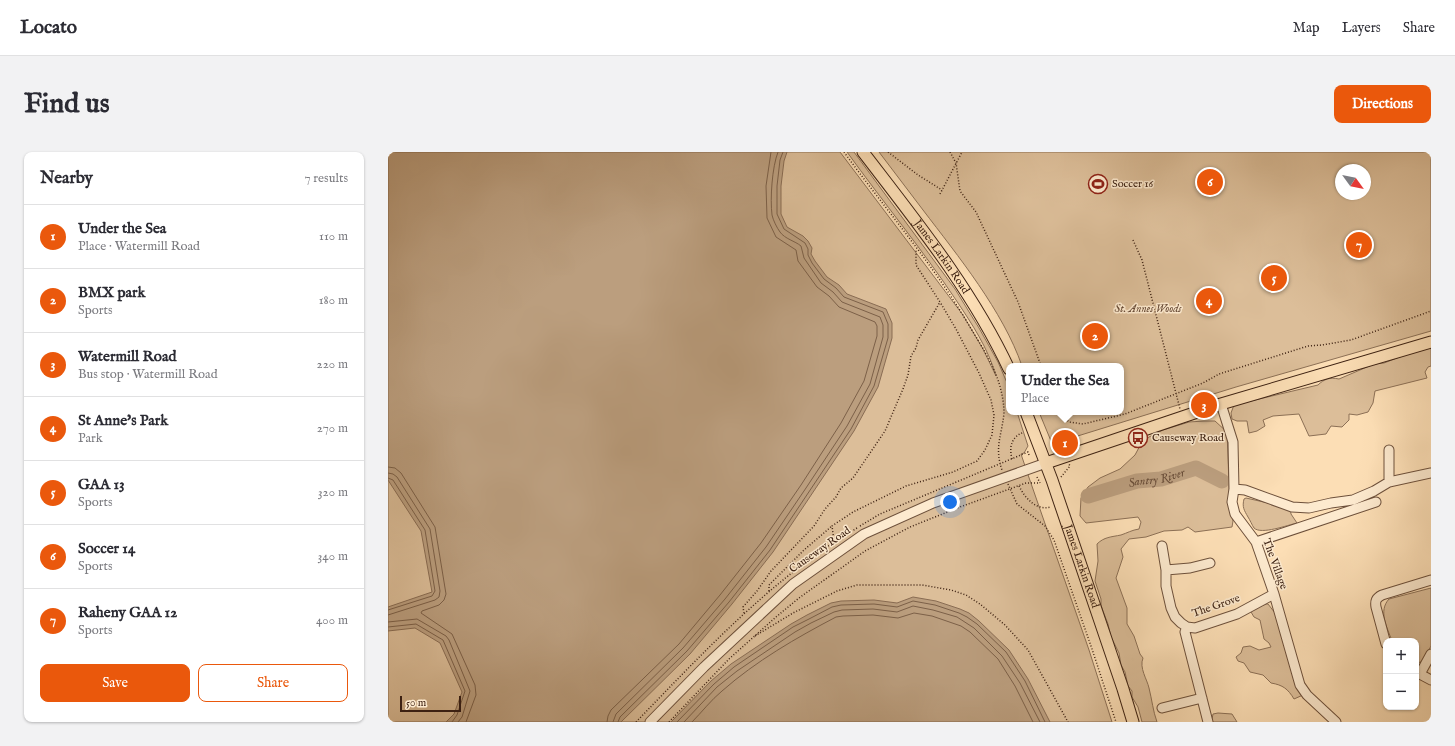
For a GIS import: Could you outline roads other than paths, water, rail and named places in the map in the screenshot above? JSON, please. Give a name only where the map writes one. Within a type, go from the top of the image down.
[{"type":"main road","name":"James Larkin Road","points":[[863,152],[916,221],[965,290],[991,333],[1006,363]]},
{"type":"main road","points":[[1046,463],[1182,416],[1431,342]]},
{"type":"main road","name":"James Larkin Road","points":[[1027,415],[1046,463],[1121,682],[1133,722]]},
{"type":"street","name":"The Village","points":[[1221,404],[1233,442],[1234,489],[1232,502],[1235,514],[1256,542],[1274,594],[1300,685],[1307,694],[1336,722]]},
{"type":"street","points":[[1389,450],[1389,482]]},
{"type":"street","name":"Causeway Road","points":[[650,722],[704,667],[793,584],[864,534],[933,503],[1046,463]]},
{"type":"street","points":[[1234,489],[1244,490],[1292,507],[1309,508],[1353,500],[1374,491],[1389,482],[1431,473]]},
{"type":"street","points":[[1256,542],[1376,502]]},
{"type":"street","points":[[1162,546],[1166,570],[1166,586],[1171,608],[1175,617],[1186,627],[1185,632],[1208,722]]},
{"type":"street","points":[[1166,570],[1190,568],[1210,563]]},
{"type":"street","points":[[1384,638],[1376,607],[1377,598],[1382,595],[1431,580]]},
{"type":"street","name":"The Grove","points":[[1186,627],[1195,628],[1237,614],[1274,594]]},
{"type":"street","points":[[1419,672],[1431,654]]},
{"type":"street","points":[[1419,674],[1431,680]]},
{"type":"street","points":[[1162,708],[1202,698]]},
{"type":"water","points":[[388,152],[787,152],[784,161],[781,186],[781,214],[787,227],[803,236],[808,241],[812,248],[811,254],[827,277],[839,285],[847,294],[886,309],[892,323],[892,338],[878,387],[854,431],[773,552],[690,654],[621,722],[446,722],[454,714],[462,692],[440,643],[415,628],[388,631],[388,607],[432,592],[421,531],[388,480]]},
{"type":"water","points":[[913,597],[936,601],[960,609],[969,613],[979,621],[1009,650],[1028,679],[1050,722],[671,722],[711,681],[731,664],[807,615],[831,603],[841,601],[874,600],[897,603]]},
{"type":"waterway","name":"Santry River","points":[[1088,496],[1137,481],[1161,479],[1196,468],[1222,481]]},
{"type":"place","name":"Soccer 14","points":[[1210,182]]},
{"type":"place","name":"Soccer 16","points":[[1098,184]]},
{"type":"place","name":"Raheny GAA 12","points":[[1359,245]]},
{"type":"place","name":"GAA 13","points":[[1274,278]]},
{"type":"place","name":"St Anne's Park","points":[[1209,301]]},
{"type":"place","name":"BMX park","points":[[1095,336]]},
{"type":"place","name":"Watermill Road","points":[[1204,405]]},
{"type":"place","name":"Causeway Road","points":[[1138,438]]},
{"type":"place","name":"Under the Sea","points":[[1065,443]]},
{"type":"park label","name":"St. Annes Woods","points":[[1148,309]]}]
